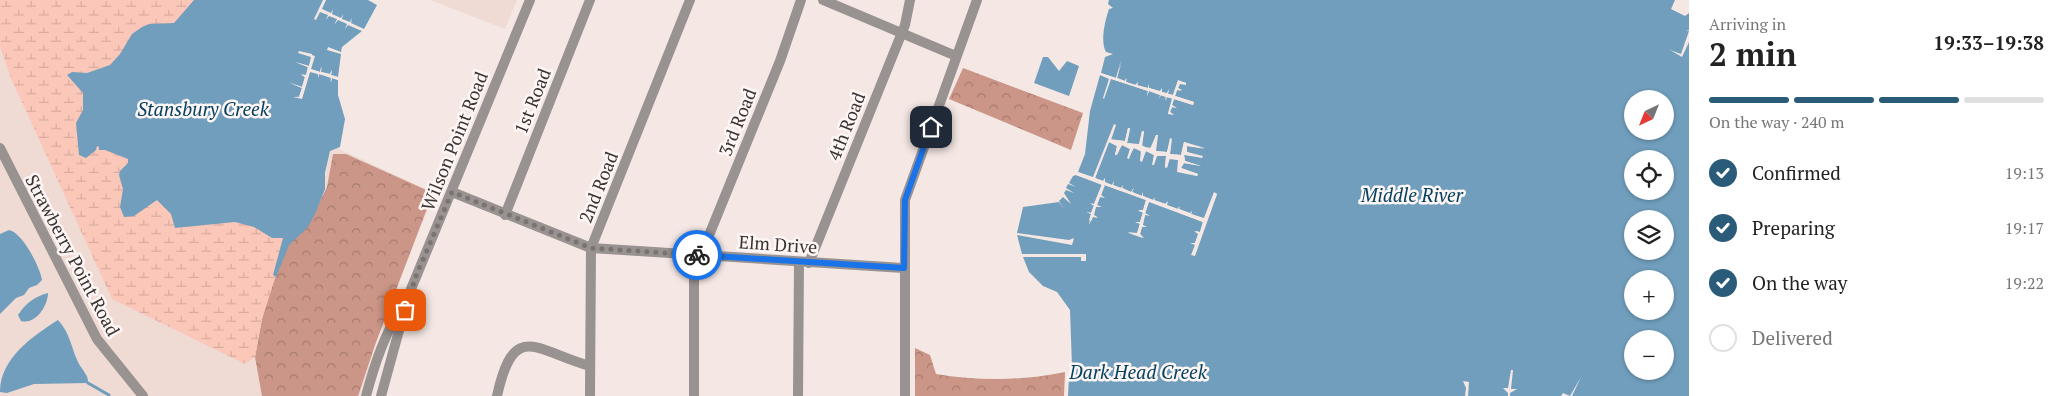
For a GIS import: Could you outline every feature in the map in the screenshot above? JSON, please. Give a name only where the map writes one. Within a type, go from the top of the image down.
[{"type":"street","name":"Wilson Point Road","points":[[381,396],[409,294],[530,0]]},
{"type":"street","name":"1st Road","points":[[505,215],[590,0]]},
{"type":"street","name":"2nd Road","points":[[590,396],[591,248],[690,0]]},
{"type":"street","name":"3rd Road","points":[[694,396],[698,255],[780,61],[802,0]]},
{"type":"street","points":[[822,0],[956,56]]},
{"type":"street","name":"4th Road","points":[[798,396],[804,262],[901,34],[910,0]]},
{"type":"street","points":[[905,396],[903,221],[906,193],[977,0]]},
{"type":"street","name":"Strawberry Point Road","points":[[0,148],[97,339],[143,396]]},
{"type":"street","name":"Elm Drive","points":[[452,192],[505,215],[591,248],[904,268]]},
{"type":"street","name":"Wilson Point Road","points":[[366,396],[378,352],[388,328],[409,294]]},
{"type":"street","points":[[497,396],[512,352],[519,347],[536,346],[590,366]]},
{"type":"shaded area","points":[[0,0],[312,206],[325,177],[331,145],[434,193],[380,331],[360,396],[0,396]]},
{"type":"shaded area","points":[[430,0],[517,0],[505,29]]},
{"type":"green space","points":[[0,0],[202,0],[231,218],[289,234],[262,319],[255,357],[245,364],[112,299],[10,76],[0,46]]},
{"type":"green space","points":[[963,68],[1083,113],[1071,150],[949,99]]},
{"type":"green space","points":[[333,154],[346,154],[433,193],[375,345],[358,396],[262,396],[255,357],[262,319],[283,252],[314,213],[327,187]]},
{"type":"green space","points":[[915,348],[930,355],[936,374],[1000,379],[1033,377],[1065,372],[1064,396],[915,396]]},
{"type":"water","name":"Stansbury Creek","points":[[194,0],[323,0],[314,19],[316,20],[320,12],[328,15],[326,20],[329,16],[337,19],[334,25],[338,20],[347,24],[345,29],[348,25],[362,31],[342,47],[341,52],[328,47],[327,50],[341,54],[338,77],[331,75],[332,70],[330,74],[321,72],[321,67],[320,72],[310,69],[312,57],[309,66],[295,62],[308,67],[306,76],[301,75],[305,77],[302,87],[289,83],[302,88],[299,97],[294,96],[302,98],[310,71],[318,74],[318,78],[319,74],[331,78],[330,82],[332,78],[338,80],[338,95],[345,119],[340,147],[330,151],[325,173],[325,189],[315,214],[308,227],[289,245],[276,277],[273,275],[283,238],[272,238],[254,227],[235,222],[175,228],[171,214],[157,200],[134,216],[124,217],[120,207],[123,189],[119,175],[120,171],[128,163],[128,159],[105,150],[99,150],[97,146],[96,150],[86,158],[79,155],[76,123],[83,110],[83,93],[67,75],[72,72],[87,73],[110,65],[120,54],[132,34],[149,24],[174,23]]},
{"type":"water","points":[[326,0],[368,0],[377,5],[364,29],[351,23],[352,18],[350,22],[342,19],[343,14],[341,18],[332,14],[333,9],[331,13],[322,9]]},
{"type":"water","name":"Middle River","points":[[1109,0],[1675,0],[1671,9],[1685,16],[1689,13],[1689,30],[1686,30],[1689,31],[1681,54],[1670,50],[1682,57],[1689,42],[1689,396],[1572,396],[1581,377],[1570,396],[1563,393],[1561,396],[1510,396],[1510,393],[1517,389],[1511,389],[1513,370],[1511,370],[1508,388],[1503,388],[1508,393],[1508,396],[1468,396],[1469,382],[1463,381],[1466,388],[1465,396],[1068,396],[1069,377],[1072,375],[1072,368],[1113,370],[1113,368],[1072,366],[1070,310],[1057,292],[1043,286],[1029,272],[1023,257],[1081,257],[1081,261],[1086,261],[1086,254],[1022,254],[1017,235],[1072,245],[1074,238],[1069,240],[1017,233],[1023,207],[1059,202],[1064,209],[1059,201],[1063,197],[1071,204],[1064,193],[1066,190],[1074,193],[1066,188],[1068,184],[1076,187],[1069,183],[1073,176],[1076,175],[1102,184],[1094,204],[1091,204],[1094,205],[1091,213],[1087,212],[1091,214],[1089,220],[1091,221],[1093,216],[1098,217],[1093,215],[1096,206],[1099,207],[1097,205],[1100,197],[1104,197],[1101,196],[1104,185],[1146,200],[1143,211],[1138,211],[1143,212],[1140,222],[1135,222],[1140,223],[1137,234],[1128,233],[1143,238],[1140,234],[1142,227],[1146,227],[1142,226],[1145,215],[1149,215],[1145,214],[1149,201],[1203,222],[1200,232],[1195,231],[1199,234],[1195,243],[1191,243],[1195,244],[1194,256],[1217,194],[1214,193],[1204,219],[1191,214],[1192,211],[1190,214],[1179,209],[1179,206],[1178,209],[1166,205],[1167,201],[1166,204],[1154,200],[1155,197],[1153,200],[1143,196],[1143,192],[1142,196],[1132,192],[1134,188],[1131,192],[1122,188],[1123,185],[1121,188],[1113,185],[1114,181],[1112,185],[1104,182],[1105,178],[1103,181],[1095,178],[1109,142],[1117,146],[1115,155],[1122,145],[1130,149],[1128,159],[1134,148],[1142,152],[1140,161],[1146,151],[1154,155],[1153,165],[1156,156],[1166,156],[1165,167],[1167,168],[1170,158],[1178,160],[1179,171],[1197,176],[1198,174],[1181,168],[1184,163],[1201,166],[1185,161],[1184,155],[1203,158],[1187,152],[1187,146],[1205,149],[1184,142],[1181,155],[1170,154],[1171,138],[1167,152],[1156,151],[1156,135],[1153,148],[1142,147],[1144,132],[1142,131],[1139,144],[1127,143],[1130,129],[1128,128],[1125,141],[1110,139],[1116,125],[1093,178],[1078,172],[1085,154],[1090,111],[1100,75],[1148,91],[1147,96],[1149,91],[1166,97],[1165,100],[1167,97],[1173,99],[1168,113],[1174,115],[1170,112],[1172,107],[1176,108],[1172,105],[1174,99],[1193,105],[1194,102],[1175,96],[1177,90],[1182,91],[1178,88],[1180,83],[1186,83],[1178,81],[1173,95],[1168,94],[1169,90],[1167,94],[1162,92],[1162,88],[1161,92],[1149,88],[1149,84],[1148,88],[1137,85],[1138,82],[1136,85],[1126,82],[1127,78],[1125,81],[1117,78],[1122,61],[1116,78],[1101,73],[1105,57],[1113,54],[1106,52],[1103,42],[1107,14],[1109,9],[1113,8],[1108,4]]},
{"type":"water","points":[[1043,57],[1048,57],[1059,71],[1067,61],[1079,66],[1069,96],[1034,83]]},
{"type":"water","points":[[9,230],[14,232],[25,243],[41,274],[42,280],[37,285],[29,288],[24,295],[16,298],[0,314],[0,234]]},
{"type":"water","points":[[48,293],[46,303],[40,313],[32,320],[21,321],[18,315],[24,307],[39,296]]},
{"type":"water","points":[[58,320],[68,335],[88,383],[34,384],[7,393],[0,392],[1,380],[12,358],[38,333]]},
{"type":"pier","points":[[299,51],[315,56],[311,69],[320,72],[322,66],[321,72],[330,74],[332,70],[331,75],[338,77],[338,80],[332,78],[331,83],[331,77],[319,74],[318,78],[318,74],[310,72],[302,99],[293,97],[299,97],[302,88],[289,82],[302,87],[305,77],[301,74],[306,75],[308,67],[295,62],[309,66],[311,57],[298,53]]},
{"type":"pier","points":[[1121,60],[1117,78],[1125,81],[1126,78],[1126,82],[1135,85],[1138,82],[1137,85],[1148,88],[1149,84],[1149,88],[1160,91],[1162,88],[1162,92],[1167,93],[1169,89],[1168,94],[1173,95],[1178,80],[1186,83],[1186,85],[1180,84],[1178,88],[1182,90],[1177,90],[1175,96],[1194,102],[1193,105],[1174,99],[1172,105],[1177,108],[1172,107],[1170,112],[1174,115],[1168,114],[1172,98],[1167,97],[1165,101],[1166,97],[1161,95],[1159,99],[1160,95],[1149,91],[1147,96],[1148,91],[1111,79],[1104,99],[1109,79],[1100,75],[1101,73],[1116,78]]},
{"type":"pier","points":[[1114,124],[1116,125],[1111,140],[1125,141],[1128,128],[1130,128],[1127,143],[1139,145],[1142,131],[1144,131],[1141,145],[1150,149],[1156,135],[1158,135],[1156,151],[1167,152],[1170,138],[1172,139],[1170,154],[1181,155],[1184,142],[1205,148],[1187,146],[1187,152],[1203,156],[1202,158],[1184,155],[1185,161],[1201,166],[1184,163],[1181,168],[1198,174],[1197,176],[1177,172],[1178,160],[1169,159],[1166,168],[1166,156],[1157,156],[1154,165],[1152,165],[1154,155],[1146,151],[1142,162],[1140,161],[1141,150],[1133,148],[1129,159],[1127,158],[1130,149],[1122,145],[1117,155],[1115,155],[1117,146],[1109,142],[1095,178],[1103,181],[1105,178],[1105,182],[1112,185],[1114,181],[1113,185],[1121,188],[1123,185],[1122,188],[1131,192],[1134,188],[1132,192],[1142,196],[1143,192],[1143,196],[1153,200],[1155,197],[1154,200],[1165,204],[1168,201],[1167,205],[1178,209],[1180,206],[1179,209],[1190,213],[1192,211],[1191,214],[1204,218],[1214,192],[1217,194],[1195,256],[1191,255],[1195,245],[1190,243],[1195,243],[1198,234],[1194,231],[1200,232],[1203,222],[1149,202],[1145,213],[1150,216],[1145,215],[1143,225],[1147,227],[1142,227],[1140,234],[1144,238],[1127,232],[1137,233],[1140,224],[1135,222],[1140,222],[1143,213],[1138,210],[1143,210],[1146,200],[1105,185],[1101,195],[1105,198],[1100,197],[1097,205],[1102,207],[1096,207],[1094,215],[1098,218],[1093,217],[1089,225],[1091,214],[1086,212],[1091,213],[1094,206],[1090,203],[1094,204],[1102,185],[1076,175],[1078,172],[1093,177]]},
{"type":"waterway","points":[[88,383],[109,395]]},
{"type":"way so far","points":[[405,310],[416,276],[452,192],[591,248],[697,255]]},
{"type":"route","points":[[697,255],[904,268],[903,221],[905,200],[908,186],[931,127]]},
{"type":"water label","name":"Dark Head Creek","points":[[1138,371]]}]
